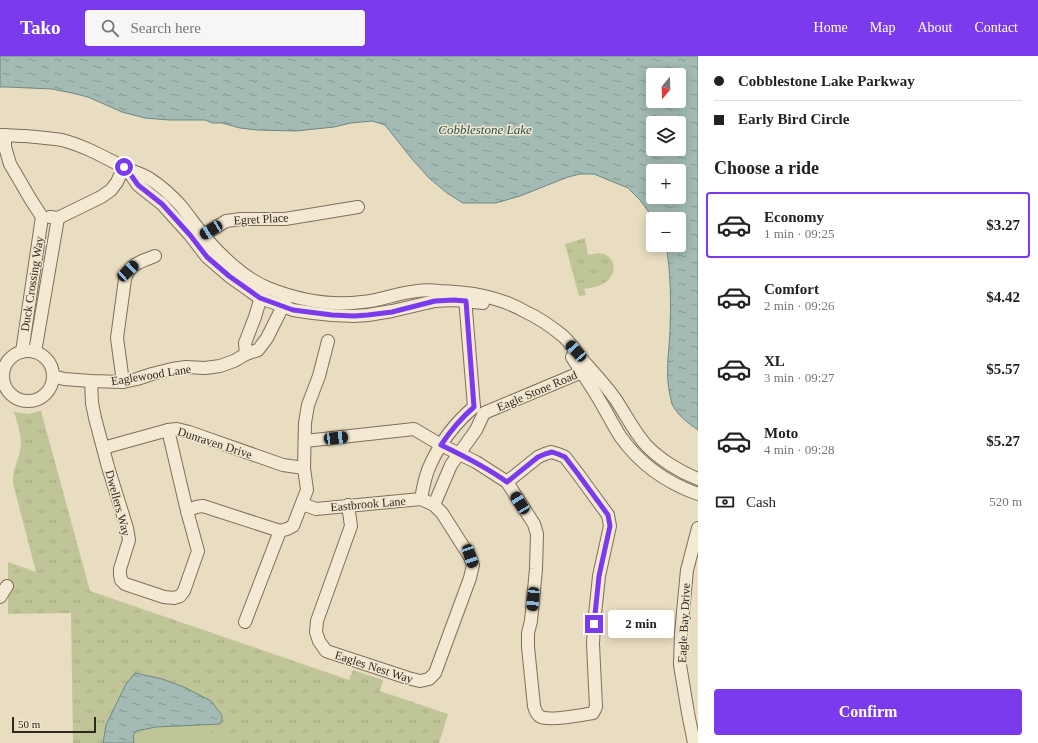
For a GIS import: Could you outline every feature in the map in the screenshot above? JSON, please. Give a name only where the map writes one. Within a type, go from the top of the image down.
[{"type":"street","points":[[125,167],[111,190],[101,197],[58,218],[42,217],[10,164],[2,135],[62,140],[91,150],[125,167],[138,185],[162,204],[190,235],[199,238],[207,257],[229,276],[285,301],[293,310],[332,315],[368,315],[392,312],[435,301],[454,300],[465,297]]},
{"type":"street","name":"Egret Place","points":[[199,238],[226,221],[241,219],[285,219],[358,207]]},
{"type":"street","name":"Duck Crossing Way","points":[[22,352],[42,217]]},
{"type":"street","name":"Duck Crossing Way","points":[[36,352],[58,218]]},
{"type":"street","points":[[123,382],[117,338],[125,280],[128,271],[135,264],[155,256]]},
{"type":"street","points":[[285,301],[299,299],[333,304],[366,302],[412,292],[435,290],[465,297],[489,297],[509,303],[524,310],[562,336],[586,370],[621,437],[634,453],[656,472],[685,489],[698,494]]},
{"type":"street","points":[[246,354],[245,343],[263,292]]},
{"type":"street","points":[[421,499],[424,482],[430,464],[452,428],[474,407],[465,297]]},
{"type":"street","name":"Eaglewood Lane","points":[[53,376],[64,379],[123,382],[172,369],[220,366],[258,350],[267,338],[285,301]]},
{"type":"street","points":[[366,302],[368,315]]},
{"type":"street","points":[[187,511],[203,506],[280,531],[293,526],[307,490],[304,468],[305,423],[308,405],[319,376],[328,341]]},
{"type":"street","points":[[27,351],[36,352],[46,359],[53,370],[53,381],[49,390],[42,397],[29,401],[13,395],[4,394],[5,385],[3,364],[16,354],[27,351]]},
{"type":"street","points":[[586,370],[615,399],[624,415],[645,444],[668,463],[698,479]]},
{"type":"street","name":"Eagle Stone Road","points":[[434,505],[451,465],[458,453],[476,430],[484,414],[586,370]]},
{"type":"street","name":"Dwellers Way","points":[[91,381],[92,403],[129,540],[120,569],[121,580],[125,584],[164,597],[174,598],[180,596],[184,591],[198,551],[168,430]]},
{"type":"street","name":"Eagle Stone Road","points":[[474,407],[484,414]]},
{"type":"street","name":"Dunraven Drive","points":[[103,448],[168,430],[177,429],[282,465],[304,468]]},
{"type":"street","points":[[305,441],[414,429],[494,473],[507,482],[534,524],[537,534],[536,569],[531,621],[528,633],[528,647],[534,706],[536,712],[541,716],[550,718],[593,713],[596,707],[593,644],[596,596],[610,526],[608,515],[565,457],[552,452],[538,457],[507,482]]},
{"type":"street","points":[[634,453],[645,444]]},
{"type":"street","name":"Eastbrook Lane","points":[[302,504],[316,509],[421,499],[434,505]]},
{"type":"street","name":"Eagles Nest Way","points":[[348,505],[351,526],[317,621],[316,632],[318,641],[326,651],[420,681],[429,679],[435,673],[470,578],[473,565],[470,556],[442,513],[434,505]]},
{"type":"street","name":"Eagle Bay Drive","points":[[694,743],[680,665],[681,633],[687,570],[698,528]]},
{"type":"street","points":[[245,622],[280,531]]},
{"type":"street","points":[[0,597],[7,586]]},
{"type":"green space","points":[[585,238],[588,255],[600,253],[608,256],[611,259],[614,269],[611,277],[606,282],[584,289],[586,295],[579,296],[565,244]]},
{"type":"green space","points":[[41,411],[90,591],[349,680],[353,670],[383,680],[380,691],[448,714],[439,743],[73,743],[71,613],[8,614],[8,562],[36,572],[13,483],[14,473],[21,448],[20,431],[14,412],[28,414]]},
{"type":"green space","points":[[208,718],[210,732],[240,743],[137,743],[141,734]]},
{"type":"water","name":"Cobblestone Lake","points":[[0,56],[698,56],[698,430],[684,419],[674,408],[671,402],[668,379],[670,277],[667,252],[686,252],[686,212],[649,212],[628,188],[594,174],[580,174],[568,177],[520,196],[496,203],[463,203],[447,193],[429,178],[385,125],[372,121],[296,131],[257,130],[240,128],[222,123],[213,123],[205,120],[145,118],[122,112],[88,97],[52,89],[0,87]]},
{"type":"water","points":[[135,673],[162,679],[184,687],[211,701],[222,715],[220,724],[156,727],[136,731],[133,736],[134,743],[103,743],[106,725],[126,684]]},
{"type":"route","points":[[124,167],[138,185],[162,204],[190,235],[207,257],[229,276],[260,298],[293,310],[354,316],[392,312],[435,301],[466,301],[474,407],[452,428],[441,445],[476,462],[507,482],[538,457],[552,452],[565,457],[608,515],[610,526],[599,576],[594,624]]}]
